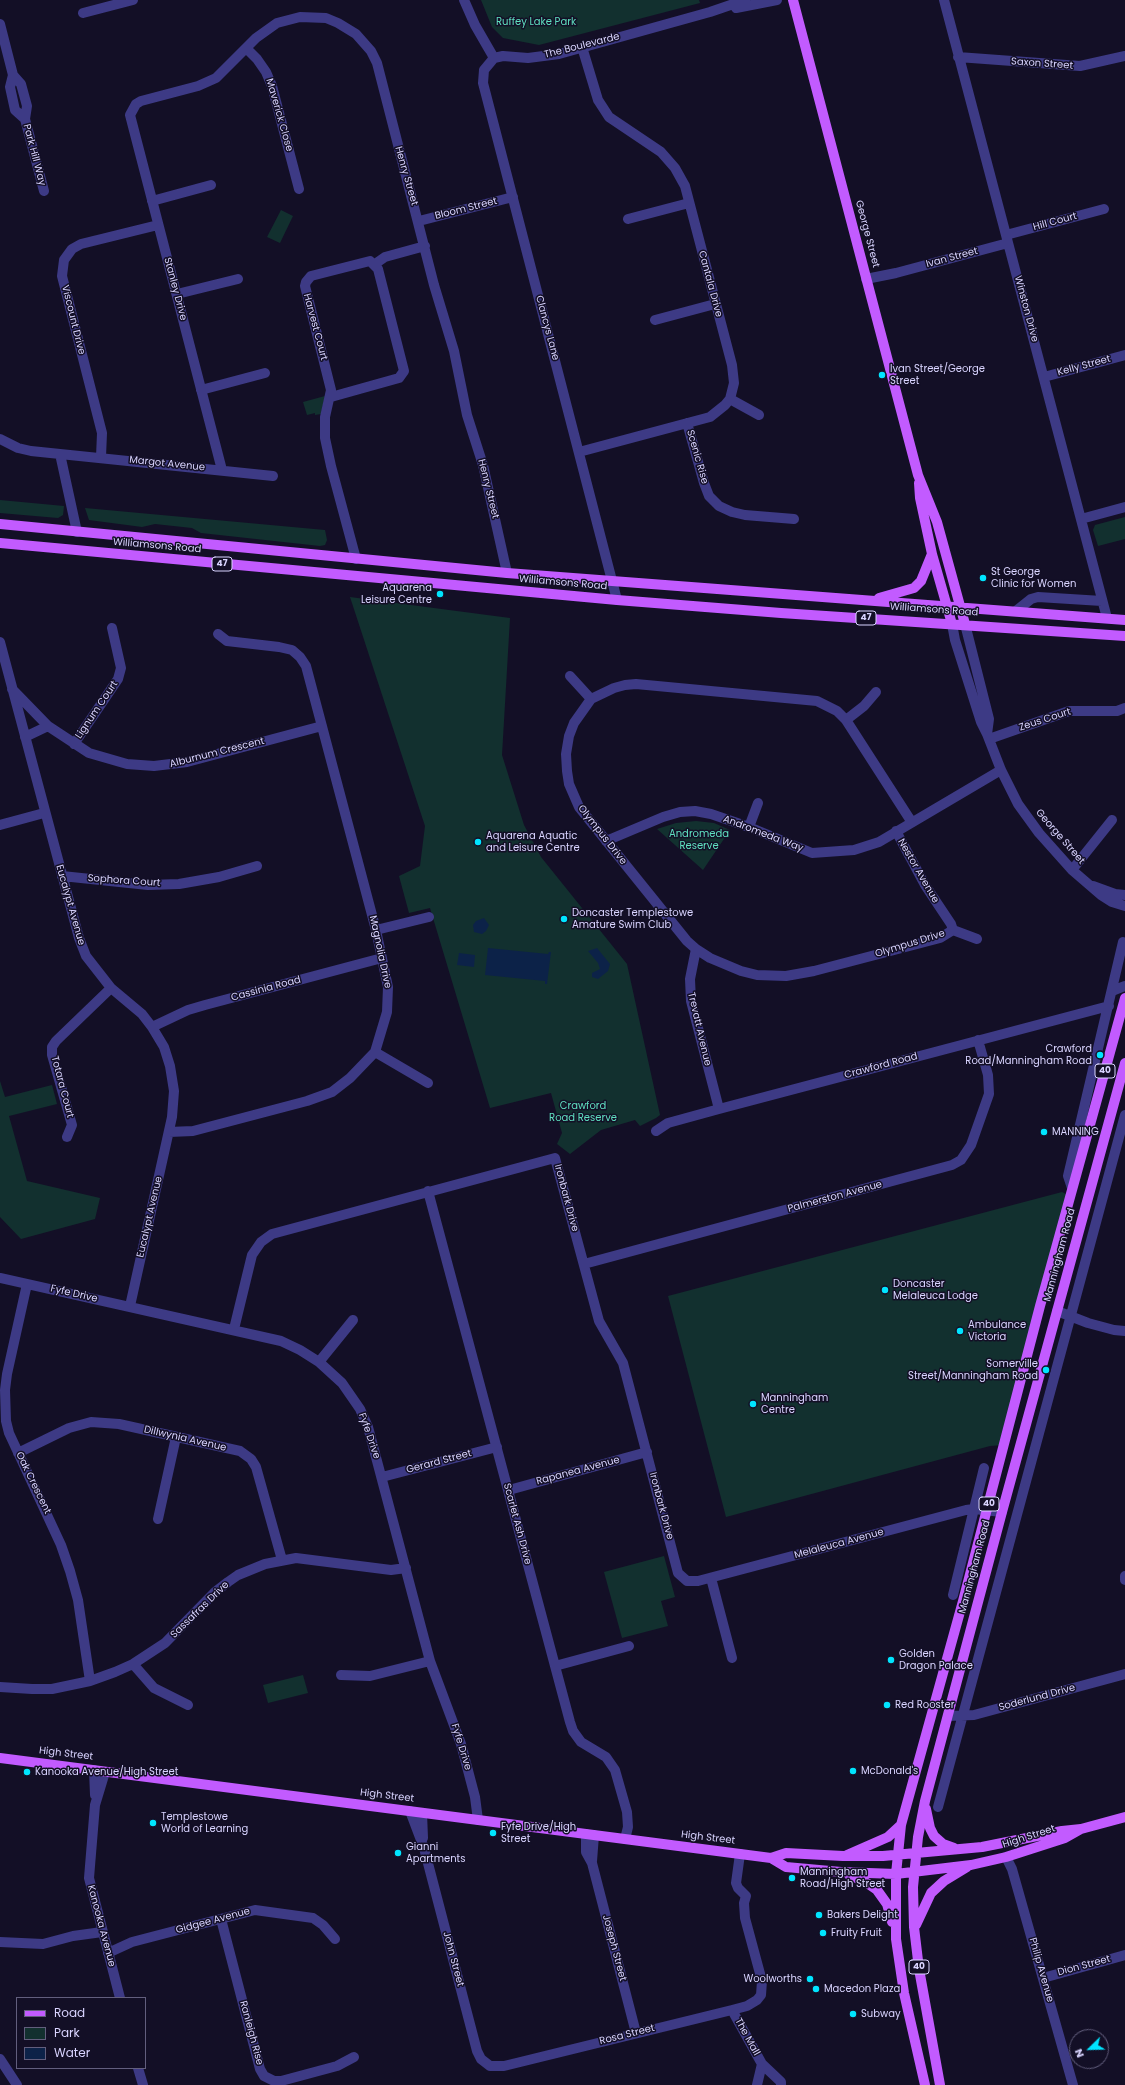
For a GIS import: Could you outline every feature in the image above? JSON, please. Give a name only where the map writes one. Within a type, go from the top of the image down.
[{"type":"main road","name":"George Street","points":[[793,0],[918,475],[937,522],[965,624]]},
{"type":"main road","name":"George Street","points":[[918,475],[920,498],[932,554],[952,624]]},
{"type":"main road","name":"Williamsons Road","points":[[0,524],[356,559],[613,582],[1125,620]]},
{"type":"main road","name":"Williamsons Road","points":[[0,543],[617,600],[781,613],[965,624],[1125,636]]},
{"type":"main road","points":[[870,601],[914,588],[921,581],[932,554]]},
{"type":"main road","points":[[356,559],[357,577]]},
{"type":"main road","name":"Manningham Road","points":[[925,2085],[904,1993],[896,1939],[896,1874],[901,1825],[987,1510],[1072,1188],[1122,1019],[1125,998]]},
{"type":"main road","name":"Manningham Road","points":[[940,2085],[919,1969],[914,1927],[913,1887],[916,1852],[925,1802],[1002,1512],[1125,1063]]},
{"type":"main road","points":[[1040,1306],[1057,1311]]},
{"type":"main road","points":[[1037,1317],[1054,1322]]},
{"type":"main road","name":"High Street","points":[[0,1758],[771,1858],[786,1867],[841,1872],[896,1874],[971,1865],[1006,1857],[1064,1838],[1081,1829]]},
{"type":"main road","points":[[925,1802],[928,1821],[934,1836],[943,1844],[962,1849]]},
{"type":"main road","name":"High Street","points":[[771,1858],[786,1853],[843,1856],[898,1854],[962,1849],[1081,1829],[1125,1817]]},
{"type":"main road","points":[[843,1856],[888,1837],[901,1825]]},
{"type":"main road","points":[[914,1927],[931,1893],[944,1881],[971,1865]]},
{"type":"main road","points":[[841,1872],[864,1881],[877,1890],[884,1899],[890,1912],[896,1939]]},
{"type":"street","points":[[83,13],[133,0]]},
{"type":"street","points":[[464,0],[475,25],[494,58]]},
{"type":"street","name":"The Boulevarde","points":[[494,58],[503,56],[528,58],[559,54],[710,12],[745,0]]},
{"type":"street","name":"The Boulevarde","points":[[710,12],[777,0]]},
{"type":"street","name":"Winston Drive","points":[[944,0],[958,58],[1044,376],[1107,618]]},
{"type":"street","name":"Henry Street","points":[[132,108],[141,101],[198,86],[216,78],[266,29],[288,19],[300,17],[326,18],[349,29],[363,40],[377,63],[397,146],[425,246],[434,285],[454,351],[467,415],[483,465],[508,573]]},
{"type":"street","name":"Park Hill Way","points":[[0,24],[13,75],[10,87],[15,110],[24,119],[44,191]]},
{"type":"street","name":"Cantala Drive","points":[[582,47],[598,100],[609,117],[644,140],[669,160],[685,186],[734,374],[734,383],[730,399]]},
{"type":"street","name":"Maverick Close","points":[[246,48],[262,66],[272,86],[299,189]]},
{"type":"street","name":"Saxon Street","points":[[958,58],[1080,66],[1125,56]]},
{"type":"street","name":"Clancys Lane","points":[[494,58],[484,70],[483,83],[617,600]]},
{"type":"street","name":"Stanley Drive","points":[[132,108],[131,121],[222,470]]},
{"type":"street","points":[[152,201],[211,186]]},
{"type":"street","name":"Bloom Street","points":[[418,221],[513,197]]},
{"type":"street","points":[[628,219],[689,203]]},
{"type":"street","name":"Hill Court","points":[[1007,239],[1104,209]]},
{"type":"street","name":"Viscount Drive","points":[[101,457],[102,432],[62,276],[64,260],[72,249],[81,244],[158,225]]},
{"type":"street","name":"Ivan Street","points":[[867,281],[1007,239]]},
{"type":"street","name":"Harvest Court","points":[[356,559],[325,438],[326,417],[330,397],[330,383],[306,290],[306,282],[311,276],[365,261],[375,264],[385,257],[425,246]]},
{"type":"street","points":[[330,397],[399,378],[402,376],[404,371],[378,269],[375,264]]},
{"type":"street","points":[[177,294],[238,279]]},
{"type":"street","points":[[655,320],[715,304]]},
{"type":"street","name":"Kelly Street","points":[[1044,376],[1125,355]]},
{"type":"street","points":[[201,390],[265,373]]},
{"type":"street","points":[[579,452],[710,417],[718,412],[730,399],[759,415]]},
{"type":"street","name":"Scenic Rise","points":[[687,423],[709,496],[720,506],[732,512],[745,515],[794,519]]},
{"type":"street","name":"Margot Avenue","points":[[0,440],[18,448],[60,454],[101,457],[273,476]]},
{"type":"street","points":[[60,454],[77,532]]},
{"type":"street","points":[[1081,519],[1125,507]]},
{"type":"street","points":[[1016,611],[1031,599],[1038,597],[1102,601]]},
{"type":"street","name":"George Street","points":[[952,624],[969,686],[981,722],[988,736],[1000,770],[1027,818],[1072,870],[1112,902],[1125,906]]},
{"type":"street","name":"George Street","points":[[965,624],[990,719],[988,736]]},
{"type":"street","name":"Lignum Court","points":[[74,744],[118,679],[121,668],[112,628]]},
{"type":"street","name":"Magnolia Drive","points":[[170,1132],[193,1131],[332,1092],[350,1078],[375,1052],[388,1012],[388,987],[376,930],[306,666],[300,656],[292,650],[227,641],[218,634]]},
{"type":"street","name":"Eucalypt Avenue","points":[[0,642],[44,812],[79,938],[86,956],[110,988],[142,1014],[152,1027],[164,1047],[172,1078],[174,1105],[170,1132],[130,1306]]},
{"type":"street","points":[[570,676],[591,699]]},
{"type":"street","name":"Olympus Drive","points":[[911,821],[846,720],[838,711],[817,700],[636,684],[614,688],[591,699],[574,723],[569,736],[566,754],[567,771],[574,796],[579,807],[678,931],[696,949],[741,970],[756,975],[786,976],[814,971],[940,938],[953,930],[977,939]]},
{"type":"street","name":"Alburnum Crescent","points":[[12,689],[48,726],[89,753],[120,762],[142,766],[187,762],[322,726]]},
{"type":"street","points":[[846,720],[864,706],[876,692]]},
{"type":"street","name":"Zeus Court","points":[[988,736],[1069,711],[1117,711],[1125,708]]},
{"type":"street","points":[[25,737],[48,726]]},
{"type":"street","name":"Andromeda Way","points":[[606,841],[654,820],[680,812],[695,811],[711,814],[748,827],[802,850],[824,853],[866,848],[1000,770]]},
{"type":"street","points":[[748,827],[758,803]]},
{"type":"street","points":[[0,825],[44,812]]},
{"type":"street","points":[[1072,870],[1112,820]]},
{"type":"street","name":"Nestor Avenue","points":[[896,831],[925,886],[951,924],[953,930]]},
{"type":"street","name":"Sophora Court","points":[[62,876],[148,885],[179,884],[219,877],[257,866]]},
{"type":"street","name":"George Street","points":[[1091,886],[1115,894],[1125,895]]},
{"type":"street","points":[[376,930],[429,917]]},
{"type":"street","name":"Manningham Road","points":[[1072,1188],[1068,1176],[1123,942]]},
{"type":"street","name":"Trevatt Avenue","points":[[696,949],[690,979],[691,1001],[719,1109]]},
{"type":"street","name":"Cassinia Road","points":[[152,1027],[188,1010],[382,958]]},
{"type":"street","points":[[1112,991],[1125,986]]},
{"type":"street","name":"Totara Court","points":[[67,1137],[72,1125],[52,1056],[52,1048],[56,1040],[110,988]]},
{"type":"street","name":"Crawford Road","points":[[656,1131],[668,1123],[1109,1006]]},
{"type":"street","name":"Palmerston Avenue","points":[[584,1264],[952,1165],[961,1160],[969,1149],[989,1094],[988,1076],[978,1040]]},
{"type":"street","points":[[375,1052],[428,1083]]},
{"type":"street","points":[[938,1807],[1125,1115]]},
{"type":"street","name":"Ironbark Drive","points":[[234,1329],[249,1264],[256,1248],[266,1237],[278,1232],[555,1158],[599,1321],[623,1363],[678,1573]]},
{"type":"street","name":"Scarlet Ash Drive","points":[[428,1191],[573,1730],[587,1746],[606,1757],[615,1770],[627,1812],[628,1827],[626,1839]]},
{"type":"street","name":"Fyfe Drive","points":[[0,1278],[234,1329],[281,1341],[320,1362],[342,1383],[360,1409],[368,1427],[430,1660],[461,1744],[475,1797],[478,1820]]},
{"type":"street","name":"Oak Crescent","points":[[27,1284],[4,1390],[6,1421],[18,1453],[51,1520],[70,1570],[78,1600],[90,1681]]},
{"type":"street","points":[[1057,1311],[1069,1320]]},
{"type":"street","points":[[320,1362],[353,1320]]},
{"type":"street","points":[[1054,1322],[1069,1320],[1125,1331]]},
{"type":"street","name":"Dillwynia Avenue","points":[[18,1453],[68,1428],[91,1422],[119,1424],[240,1452],[251,1459],[261,1478],[282,1560]]},
{"type":"street","points":[[158,1519],[176,1437]]},
{"type":"street","name":"Gerard Street","points":[[382,1477],[497,1447]]},
{"type":"street","name":"Rapanea Avenue","points":[[509,1490],[647,1452]]},
{"type":"street","name":"Manningham Road","points":[[953,1595],[984,1468]]},
{"type":"street","name":"Melaleuca Avenue","points":[[678,1573],[687,1580],[698,1581],[974,1509],[1002,1512]]},
{"type":"street","name":"Sassafras Drive","points":[[0,1686],[52,1689],[90,1681],[133,1664],[165,1642],[228,1582],[251,1569],[282,1560],[309,1559],[391,1570],[406,1568]]},
{"type":"street","points":[[711,1578],[732,1658]]},
{"type":"street","points":[[555,1666],[629,1646]]},
{"type":"street","points":[[341,1675],[370,1676],[430,1660]]},
{"type":"street","points":[[133,1664],[154,1688],[188,1705]]},
{"type":"street","name":"Soderlund Drive","points":[[948,1716],[962,1717],[992,1710],[1125,1674]]},
{"type":"street","name":"Kanooka Avenue","points":[[94,1770],[95,1805],[89,1878],[120,1997]]},
{"type":"street","name":"Kanooka Avenue","points":[[95,1805],[105,1772]]},
{"type":"street","name":"John Street","points":[[410,1811],[424,1848],[477,2051],[481,2059],[490,2066]]},
{"type":"street","name":"John Street","points":[[422,1813],[424,1848]]},
{"type":"street","name":"Joseph Street","points":[[590,1835],[592,1863],[636,2033]]},
{"type":"street","name":"Rosa Street","points":[[490,2066],[504,2066],[753,2004],[761,1995],[762,1981],[744,1910],[746,1896],[738,1888],[736,1883],[740,1854]]},
{"type":"street","name":"Philip Avenue","points":[[1006,1857],[1012,1867],[1073,2085]]},
{"type":"street","name":"Gidgee Avenue","points":[[107,1949],[255,1910],[307,1916],[323,1925],[335,1939]]},
{"type":"street","name":"Ranleigh Rise","points":[[221,1919],[260,2069],[264,2076],[274,2081],[281,2081],[337,2066],[348,2062],[354,2057]]},
{"type":"street","points":[[0,1942],[39,1944],[101,1928]]},
{"type":"street","name":"Dion Street","points":[[1043,1978],[1125,1955]]},
{"type":"street","name":"The Mall","points":[[732,2010],[762,2064],[781,2085]]},
{"type":"street","points":[[0,2059],[17,2085]]},
{"type":"street","name":"The Mall","points":[[757,2084],[762,2064]]},
{"type":"street","points":[[138,2069],[142,2085]]},
{"type":"street","points":[[757,2084],[774,2076]]},
{"type":"green space","name":"Ruffey Lake Park","points":[[481,0],[699,0],[700,3],[539,45],[503,38],[492,27]]},
{"type":"green space","points":[[281,210],[293,216],[280,243],[267,237]]},
{"type":"green space","points":[[325,396],[321,414],[315,415],[315,413],[307,415],[303,402]]},
{"type":"green space","points":[[0,500],[64,506],[63,515],[58,518],[0,513]]},
{"type":"green space","points":[[85,508],[325,530],[327,540],[325,545],[320,546],[201,533],[192,528],[155,524],[142,527],[89,520]]},
{"type":"green space","points":[[1125,517],[1125,539],[1098,546],[1093,530],[1095,525]]},
{"type":"green space","name":"Aquarena Aquatic and Leisure Centre","points":[[350,597],[510,618],[502,755],[524,825],[541,857],[627,964],[660,1115],[656,1118],[640,1126],[635,1120],[601,1130],[570,1154],[557,1144],[562,1133],[551,1093],[490,1108],[430,908],[409,913],[399,876],[420,866],[425,826]]},
{"type":"green space","name":"Andromeda Reserve","points":[[696,821],[714,823],[730,830],[703,870],[657,829],[676,823]]},
{"type":"green space","points":[[0,1081],[5,1097],[52,1085],[57,1104],[9,1116],[27,1181],[100,1198],[95,1219],[21,1239],[0,1217]]},
{"type":"green space","name":"Manningham Centre","points":[[1062,1192],[1070,1196],[1003,1445],[990,1446],[726,1517],[668,1296]]},
{"type":"green space","points":[[664,1556],[675,1597],[661,1601],[668,1626],[622,1638],[604,1572]]},
{"type":"green space","points":[[303,1675],[308,1693],[268,1703],[263,1685]]},
{"type":"water","points":[[484,918],[489,925],[486,931],[482,934],[474,932],[473,925],[476,921]]},
{"type":"water","points":[[488,948],[548,954],[551,952],[547,984],[545,984],[545,981],[485,975]]},
{"type":"water","points":[[597,948],[610,964],[608,971],[598,979],[592,977],[592,973],[600,969],[598,963],[588,951]]},
{"type":"water","points":[[459,953],[475,955],[474,967],[457,965]]},
{"type":"place","name":"Ivan Street/George Street","points":[[882,375]]},
{"type":"place","name":"St George Clinic for Women","points":[[983,578]]},
{"type":"place","name":"Aquarena Leisure Centre","points":[[440,594]]},
{"type":"place","name":"Aquarena Aquatic and Leisure Centre","points":[[478,842]]},
{"type":"place","name":"Doncaster Templestowe Amature Swim Club","points":[[564,919]]},
{"type":"place","name":"Crawford Road/Manningham Road","points":[[1100,1055]]},
{"type":"place","name":"MANNING","points":[[1044,1132]]},
{"type":"place","name":"Doncaster Melaleuca Lodge","points":[[885,1290]]},
{"type":"place","name":"Ambulance Victoria","points":[[960,1331]]},
{"type":"place","name":"Somerville Street/Manningham Road","points":[[1046,1370]]},
{"type":"place","name":"Manningham Centre","points":[[753,1404]]},
{"type":"place","name":"Golden Dragon Palace","points":[[891,1660]]},
{"type":"place","name":"Red Rooster","points":[[887,1705]]},
{"type":"place","name":"McDonald's","points":[[853,1771]]},
{"type":"place","name":"Kanooka Avenue/High Street","points":[[27,1772]]},
{"type":"place","name":"Templestowe World of Learning","points":[[153,1823]]},
{"type":"place","name":"Fyfe Drive/High Street","points":[[493,1833]]},
{"type":"place","name":"Gianni Apartments","points":[[398,1853]]},
{"type":"place","name":"Manningham Road/High Street","points":[[792,1878]]},
{"type":"place","name":"Bakers Delight","points":[[819,1915]]},
{"type":"place","name":"Fruity Fruit","points":[[823,1933]]},
{"type":"place","name":"Woolworths","points":[[810,1979]]},
{"type":"place","name":"Macedon Plaza","points":[[816,1989]]},
{"type":"place","name":"Subway","points":[[853,2014]]},
{"type":"park label","name":"Crawford Road Reserve","points":[[583,1112]]}]
